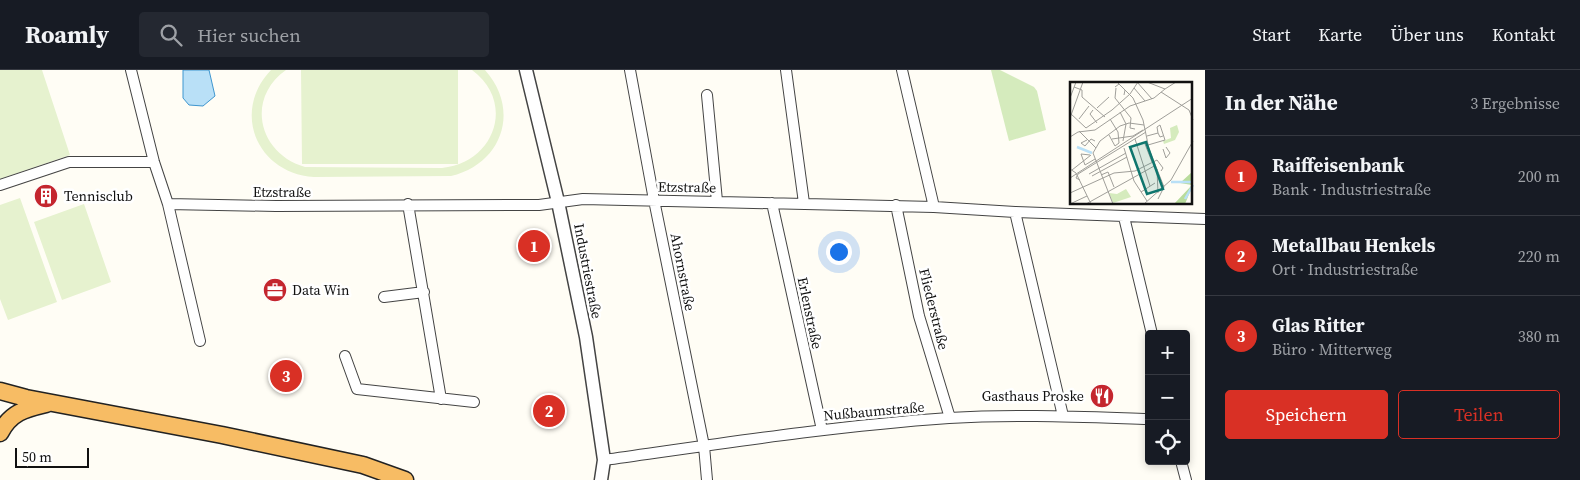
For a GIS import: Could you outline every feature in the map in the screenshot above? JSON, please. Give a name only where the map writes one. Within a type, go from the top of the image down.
[{"type":"highway","points":[[0,391],[363,465],[372,471],[394,479]]},
{"type":"highway","points":[[0,433],[6,423],[26,408],[53,402]]},
{"type":"street","points":[[131,70],[154,162],[168,204],[200,341]]},
{"type":"street","name":"Industriestraße","points":[[526,70],[558,202],[586,337],[604,460],[601,480]]},
{"type":"street","name":"Ahornstraße","points":[[630,70],[654,200],[704,446],[706,480]]},
{"type":"street","points":[[786,70],[804,203]]},
{"type":"street","points":[[902,70],[934,207]]},
{"type":"street","points":[[706,95],[717,201]]},
{"type":"street","points":[[0,185],[69,162],[154,162]]},
{"type":"street","name":"Etzstraße","points":[[168,204],[276,206],[539,205],[583,199],[654,200],[896,205],[1124,217],[1205,219]]},
{"type":"street","name":"Erlenstraße","points":[[772,203],[822,430]]},
{"type":"street","points":[[408,204],[441,399]]},
{"type":"street","name":"Fliederstraße","points":[[896,205],[919,316],[950,418]]},
{"type":"street","points":[[1015,212],[1063,416]]},
{"type":"street","points":[[1124,217],[1151,330]]},
{"type":"street","points":[[384,297],[424,292]]},
{"type":"street","points":[[346,356],[357,389],[474,402]]},
{"type":"street","name":"Nußbaumstraße","points":[[604,460],[822,430],[950,418],[1063,416],[1145,419]]},
{"type":"street","points":[[1183,465],[1186,480]]},
{"type":"green space","points":[[0,70],[42,70],[70,155],[0,179]]},
{"type":"green space","points":[[271,70],[286,70],[273,82],[265,96],[262,110],[263,125],[268,138],[277,150],[289,160],[305,167],[442,168],[460,164],[475,155],[486,143],[493,129],[496,114],[493,98],[486,83],[472,70],[485,70],[496,86],[502,102],[504,118],[501,134],[494,148],[483,160],[469,170],[451,176],[314,177],[294,173],[278,164],[265,152],[256,138],[252,121],[253,104],[259,86]]},
{"type":"green space","points":[[301,70],[458,70],[458,164],[302,164]]},
{"type":"green space","points":[[991,70],[1000,70],[1034,87],[1037,91],[1046,130],[1009,141]]},
{"type":"green space","points":[[20,198],[57,302],[8,320],[0,299],[0,205]]},
{"type":"green space","points":[[84,204],[111,282],[62,300],[34,222]]},
{"type":"water","points":[[183,70],[209,70],[215,96],[203,106],[189,105],[183,98]]},
{"type":"place","name":"Tennisclub","points":[[46,196]]},
{"type":"place","name":"Raiffeisenbank","points":[[534,246]]},
{"type":"place","name":"Data Win","points":[[275,290]]},
{"type":"place","name":"Glas Ritter","points":[[286,376]]},
{"type":"place","name":"Gasthaus Proske","points":[[1102,396]]},
{"type":"place","name":"Metallbau Henkels","points":[[549,411]]}]
